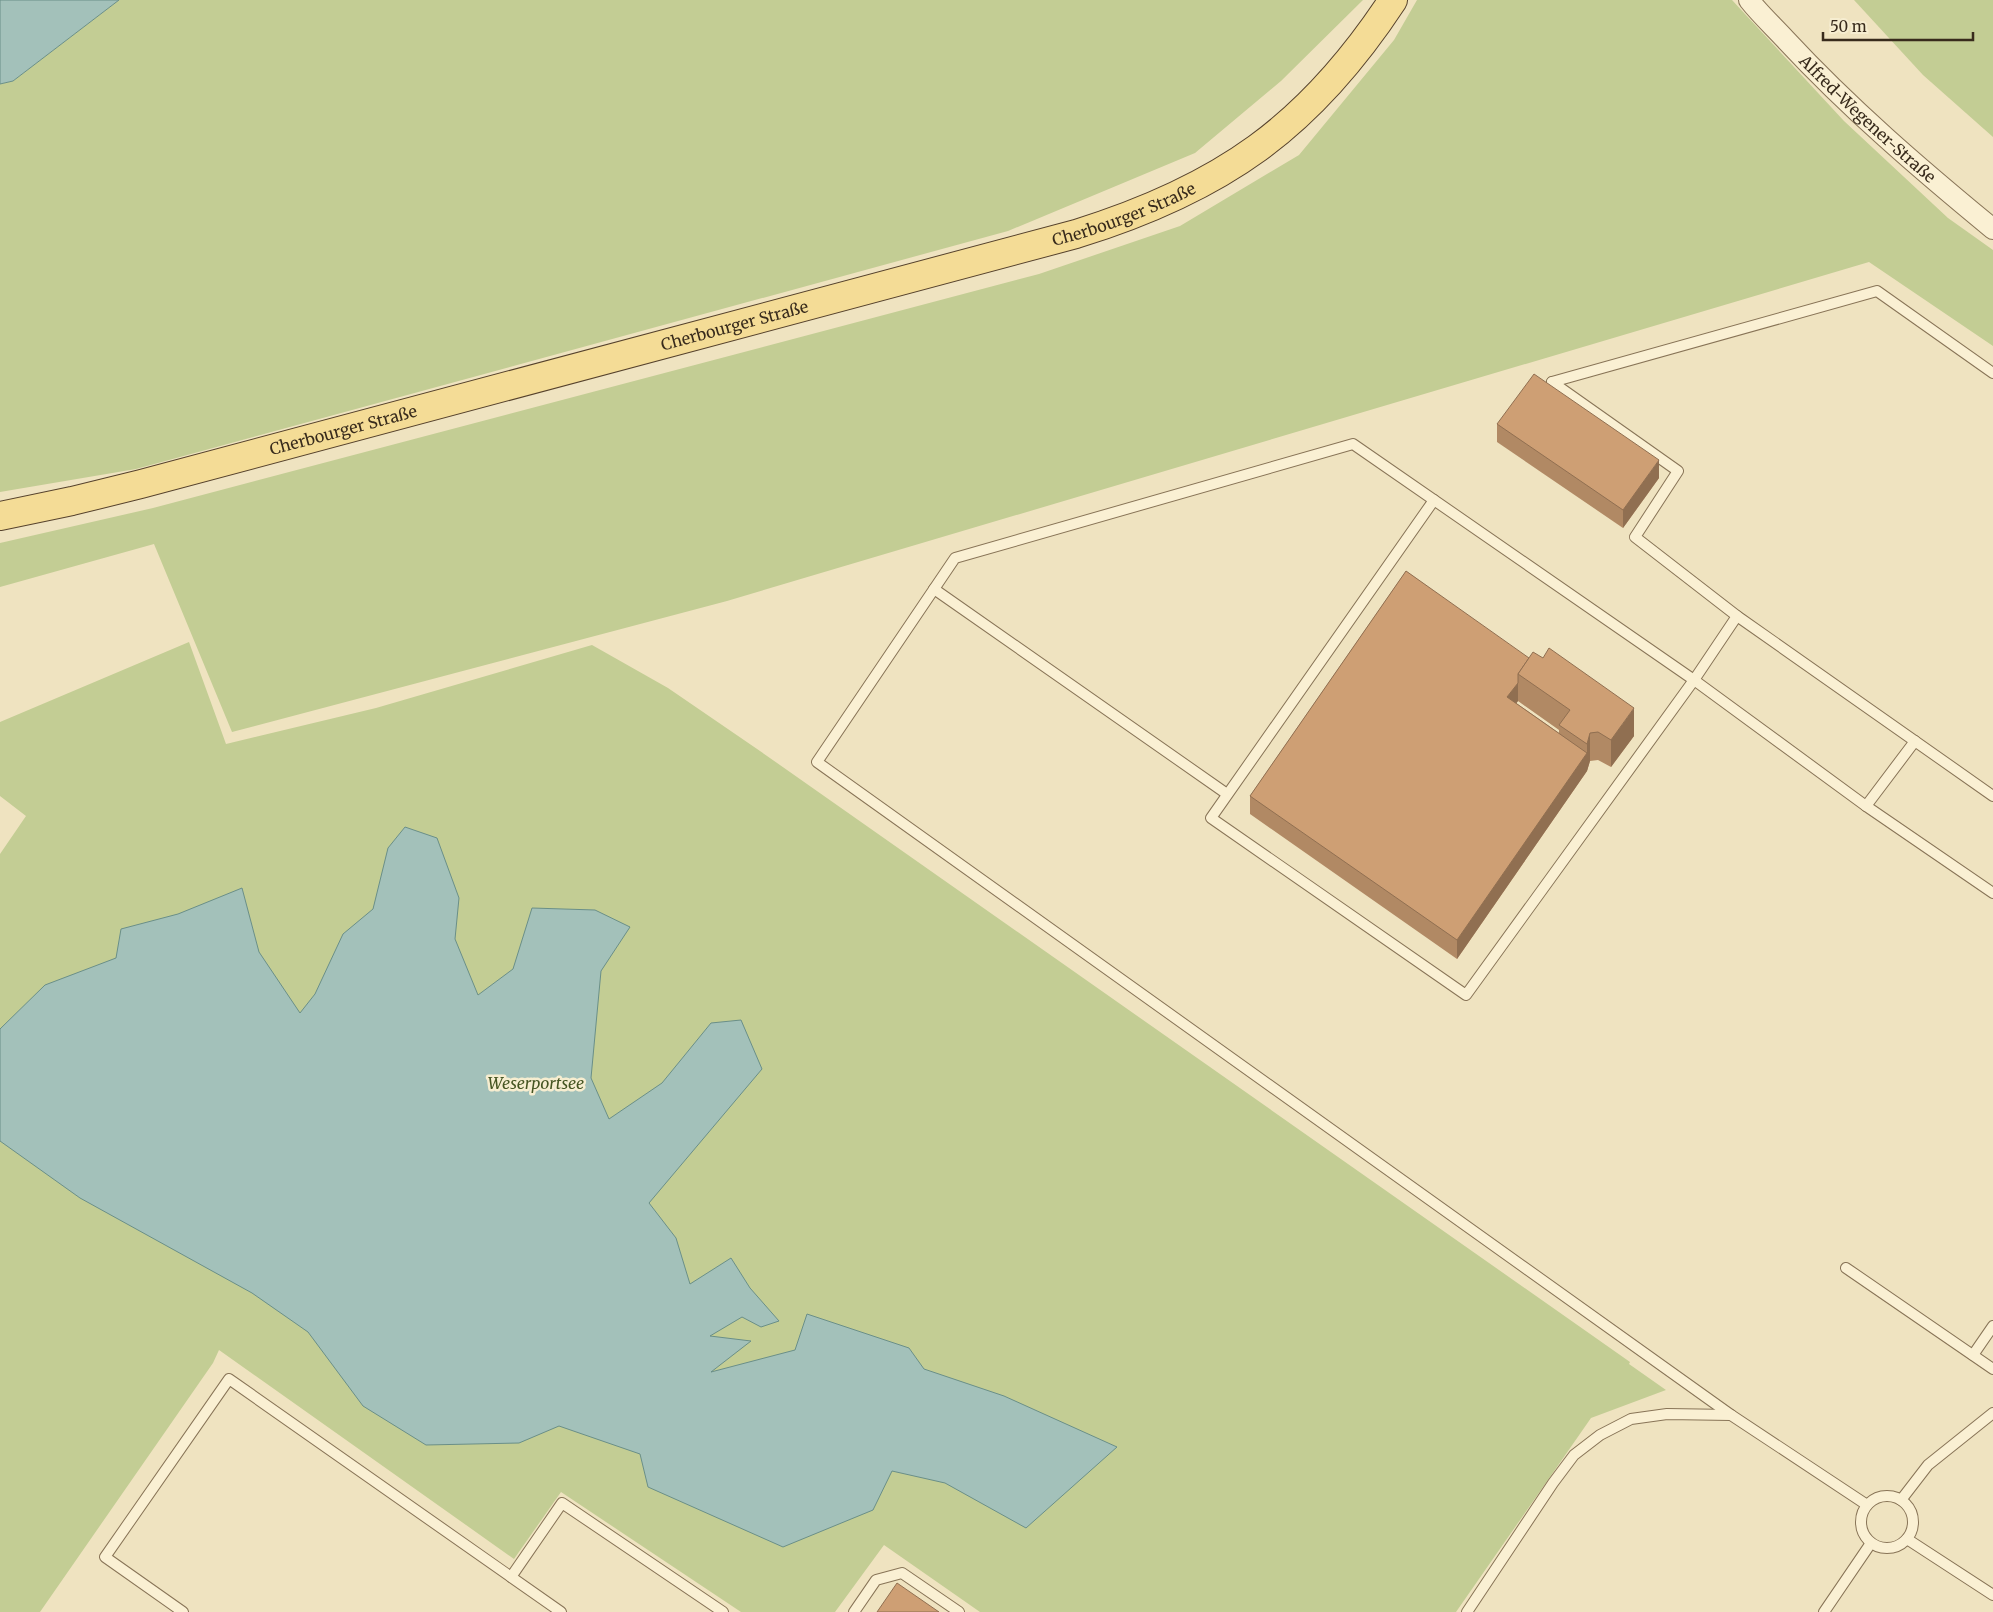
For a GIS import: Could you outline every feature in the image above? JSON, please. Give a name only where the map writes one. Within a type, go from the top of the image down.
[{"type":"main road","name":"Cherbourger Straße","points":[[0,516],[141,484],[1057,239],[1124,219],[1201,184],[1238,162],[1275,136],[1311,104],[1342,70],[1393,0]]},
{"type":"street","name":"Alfred-Wegener-Straße","points":[[1749,0],[1804,60],[1856,111],[1930,177],[1993,229]]},
{"type":"lane","points":[[1993,373],[1877,291],[1552,382],[1678,471],[1635,537],[1737,616],[1993,796]]},
{"type":"lane","points":[[1867,1505],[1731,1415],[816,762],[955,558],[1354,444],[1694,680],[1866,806],[1993,894]]},
{"type":"lane","points":[[1434,500],[1211,818],[1466,995],[1694,680],[1737,616]]},
{"type":"lane","points":[[934,589],[1228,794]]},
{"type":"lane","points":[[1866,806],[1915,741]]},
{"type":"lane","points":[[1846,1268],[1993,1369]]},
{"type":"lane","points":[[1973,1355],[1993,1326]]},
{"type":"lane","points":[[183,1612],[105,1557],[229,1379],[561,1612]]},
{"type":"lane","points":[[1901,1500],[1928,1465],[1993,1413]]},
{"type":"lane","points":[[1467,1612],[1574,1455],[1600,1435],[1631,1419],[1667,1414],[1731,1415]]},
{"type":"lane","points":[[1887,1496],[1901,1500],[1912,1514],[1913,1523],[1907,1539],[1894,1548],[1878,1547],[1871,1543],[1862,1529],[1863,1513],[1867,1505],[1887,1496]]},
{"type":"lane","points":[[511,1577],[562,1503],[723,1612]]},
{"type":"lane","points":[[1907,1539],[1993,1595]]},
{"type":"lane","points":[[1824,1612],[1871,1543]]},
{"type":"lane","points":[[854,1612],[876,1580],[902,1573],[959,1612]]},
{"type":"green space","points":[[119,0],[1363,0],[1281,81],[1195,153],[1008,231],[136,469],[0,492],[0,84],[13,81]]},
{"type":"green space","points":[[1417,0],[1732,0],[1844,121],[1948,218],[1993,250],[1993,346],[1869,262],[727,601],[232,732],[154,544],[0,587],[0,543],[153,508],[1039,274],[1180,226],[1299,155],[1394,40]]},
{"type":"green space","points":[[1854,0],[1993,0],[1993,137],[1923,75]]},
{"type":"green space","name":"Weserportsee","points":[[189,642],[226,744],[376,708],[592,645],[668,688],[760,751],[1630,1362],[1629,1364],[1666,1390],[1591,1418],[1456,1612],[980,1612],[884,1545],[835,1612],[741,1612],[561,1492],[514,1559],[219,1350],[213,1363],[40,1612],[0,1612],[0,854],[26,816],[0,796],[0,722]]},
{"type":"water","points":[[0,0],[119,0],[13,81],[0,84]]},
{"type":"water","name":"Weserportsee","points":[[405,827],[437,838],[459,898],[455,939],[478,995],[513,969],[532,908],[595,910],[630,927],[601,971],[591,1078],[609,1119],[662,1083],[711,1023],[741,1020],[762,1069],[649,1203],[676,1238],[690,1284],[731,1258],[750,1288],[779,1321],[761,1327],[742,1317],[710,1336],[751,1341],[711,1372],[795,1350],[807,1314],[909,1348],[924,1369],[1004,1396],[1117,1447],[1026,1528],[945,1483],[892,1471],[873,1510],[783,1547],[648,1487],[640,1454],[559,1426],[519,1443],[426,1445],[363,1406],[308,1332],[252,1293],[80,1198],[0,1141],[0,1029],[45,985],[116,958],[121,929],[178,914],[242,888],[259,952],[300,1013],[315,994],[343,934],[373,909],[388,848]]},
{"type":"building","points":[[1534,374],[1659,460],[1623,510],[1497,424]]},
{"type":"building","points":[[1406,571],[1529,658],[1518,674],[1518,683],[1507,697],[1587,753],[1457,940],[1250,796]]},
{"type":"building","points":[[1549,648],[1634,708],[1611,740],[1598,732],[1590,733],[1587,744],[1559,725],[1570,710],[1518,674],[1533,652],[1543,658]]},
{"type":"building","points":[[897,1583],[939,1612],[877,1612]]}]
